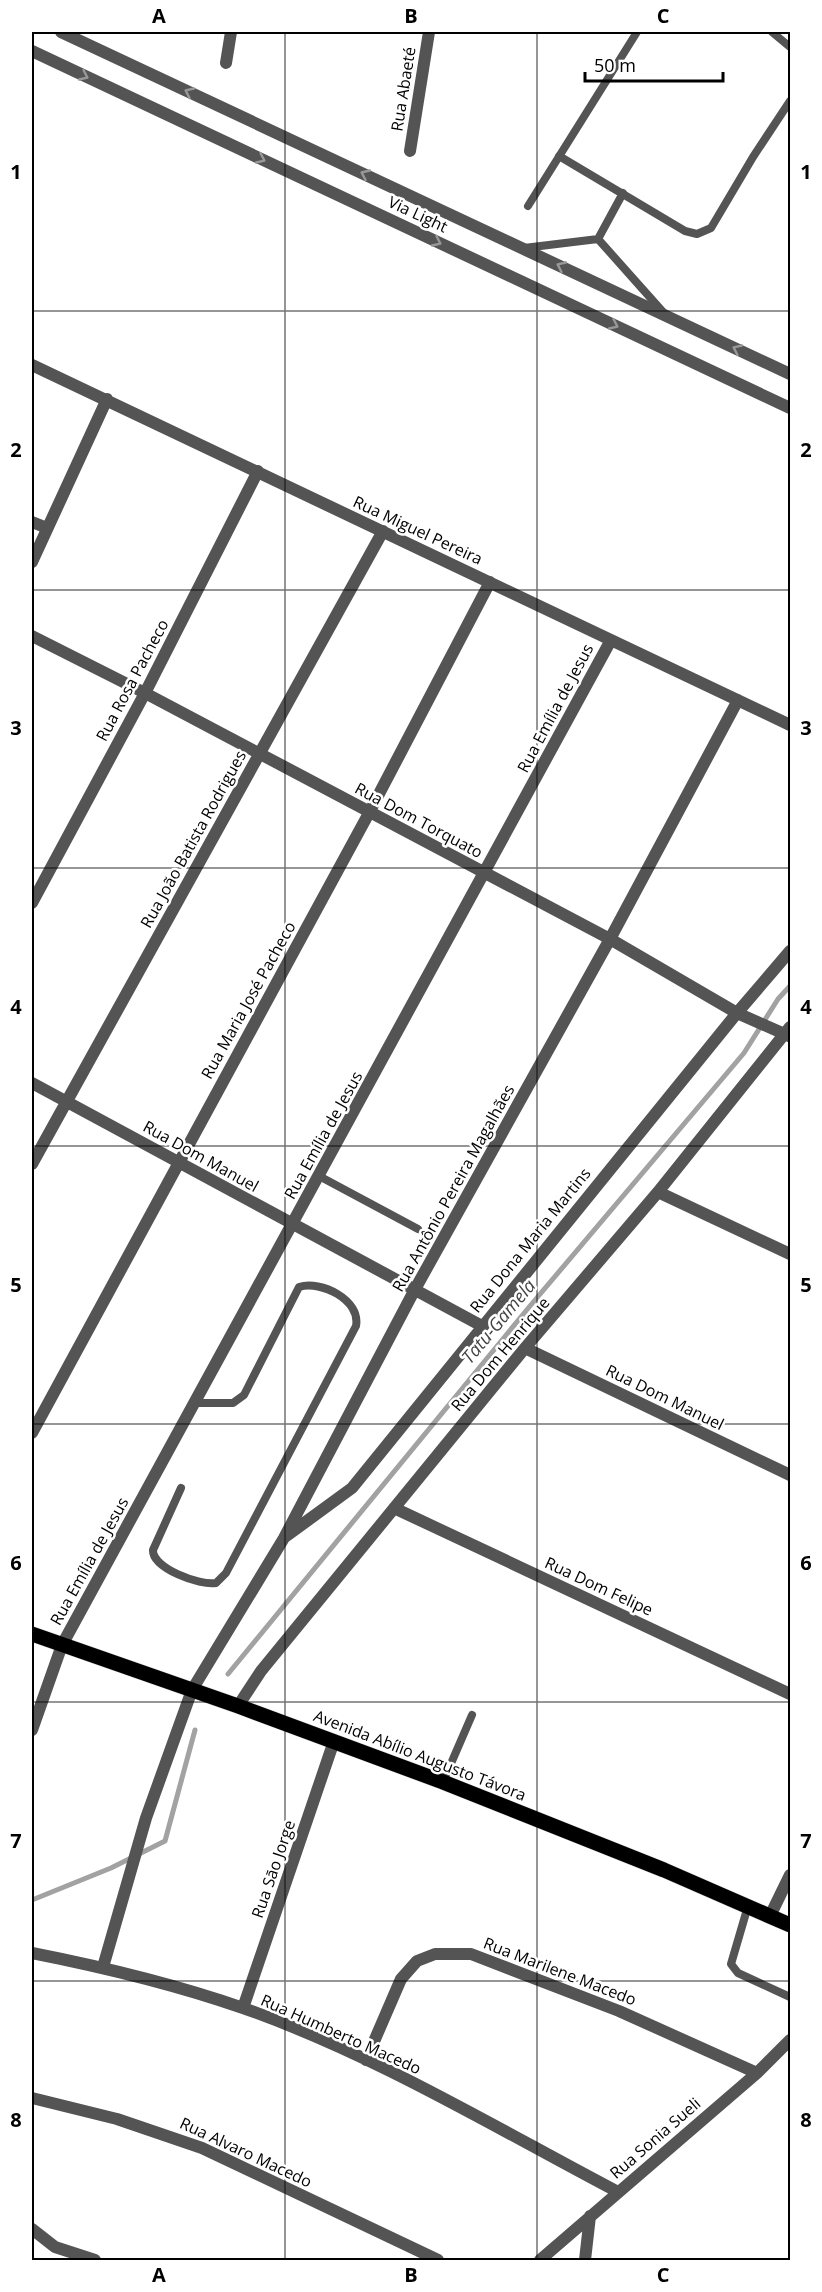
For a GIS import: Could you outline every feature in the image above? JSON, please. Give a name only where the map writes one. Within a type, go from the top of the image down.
[{"type":"main road","name":"Avenida Abílio Augusto Távora","points":[[32,1634],[192,1689],[443,1782],[790,1925]]},
{"type":"street","name":"Via Light","points":[[61,32],[790,374]]},
{"type":"street","points":[[226,63],[231,32]]},
{"type":"street","name":"Rua Abaeté","points":[[410,152],[429,32]]},
{"type":"street","name":"Via Light","points":[[32,51],[790,408]]},
{"type":"street","name":"Rua Miguel Pereira","points":[[32,366],[107,399],[790,725]]},
{"type":"street","points":[[32,562],[107,399]]},
{"type":"street","name":"Rua Rosa Pacheco","points":[[32,903],[145,693],[258,471]]},
{"type":"street","points":[[32,522],[47,528]]},
{"type":"street","name":"Rua João Batista Rodrigues","points":[[32,1164],[383,531]]},
{"type":"street","name":"Rua Maria José Pacheco","points":[[32,1433],[369,813],[490,582]]},
{"type":"street","name":"Rua Dom Torquato","points":[[32,636],[145,693],[610,939],[737,1012],[785,1031]]},
{"type":"street","name":"Rua Emília de Jesus","points":[[32,1730],[62,1645],[611,640]]},
{"type":"street","name":"Rua Antônio Pereira Magalhães","points":[[103,1967],[146,1818],[192,1689],[284,1538],[414,1291],[610,939],[738,700]]},
{"type":"street","name":"Rua Dona Maria Martins","points":[[284,1538],[352,1488],[737,1012],[790,951]]},
{"type":"street","name":"Rua Dom Henrique","points":[[238,1706],[261,1671],[525,1348],[658,1192],[785,1031]]},
{"type":"street","name":"Rua Dom Manuel","points":[[32,1083],[482,1326]]},
{"type":"street","points":[[658,1192],[790,1254]]},
{"type":"street","name":"Rua Dom Manuel","points":[[525,1348],[790,1475]]},
{"type":"street","name":"Rua Dom Felipe","points":[[394,1508],[790,1694]]},
{"type":"street","name":"Rua Sāo Jorge","points":[[243,2008],[334,1741]]},
{"type":"street","points":[[771,1916],[790,1875]]},
{"type":"street","name":"Rua Humberto Macedo","points":[[32,1953],[103,1967],[243,2008],[366,2060],[618,2192]]},
{"type":"street","name":"Rua Marilene Macedo","points":[[366,2060],[400,1979],[417,1961],[435,1954],[471,1954],[619,2011],[757,2073]]},
{"type":"street","name":"Rua Sonia Sueli","points":[[540,2260],[757,2073],[790,2040]]},
{"type":"street","name":"Rua Alvaro Macedo","points":[[32,2098],[128,2122],[202,2148],[438,2260]]},
{"type":"street","points":[[585,2260],[590,2217]]},
{"type":"street","points":[[32,2229],[55,2247],[95,2260]]},
{"type":"lane","points":[[528,206],[637,32]]},
{"type":"lane","points":[[772,32],[790,47]]},
{"type":"lane","points":[[559,156],[685,231],[697,234],[711,228],[753,157],[790,101]]},
{"type":"lane","points":[[598,239],[623,193]]},
{"type":"lane","points":[[522,248],[598,239]]},
{"type":"lane","points":[[598,239],[666,316]]},
{"type":"lane","points":[[319,1176],[418,1229]]},
{"type":"lane","points":[[181,1488],[153,1550],[153,1556],[158,1563],[197,1582],[216,1582],[226,1573],[356,1326],[357,1319],[353,1306],[317,1286],[299,1287],[244,1395],[233,1403],[195,1402]]},
{"type":"lane","points":[[443,1782],[472,1715]]},
{"type":"lane","points":[[748,1906],[731,1964],[738,1972],[790,1996]]},
{"type":"waterway","name":"Tatu-Gamela","points":[[228,1674],[530,1306],[744,1053],[778,999],[790,986]]},
{"type":"waterway","name":"Tatu-Gamela","points":[[32,1900],[111,1868],[165,1841],[195,1730]]}]
